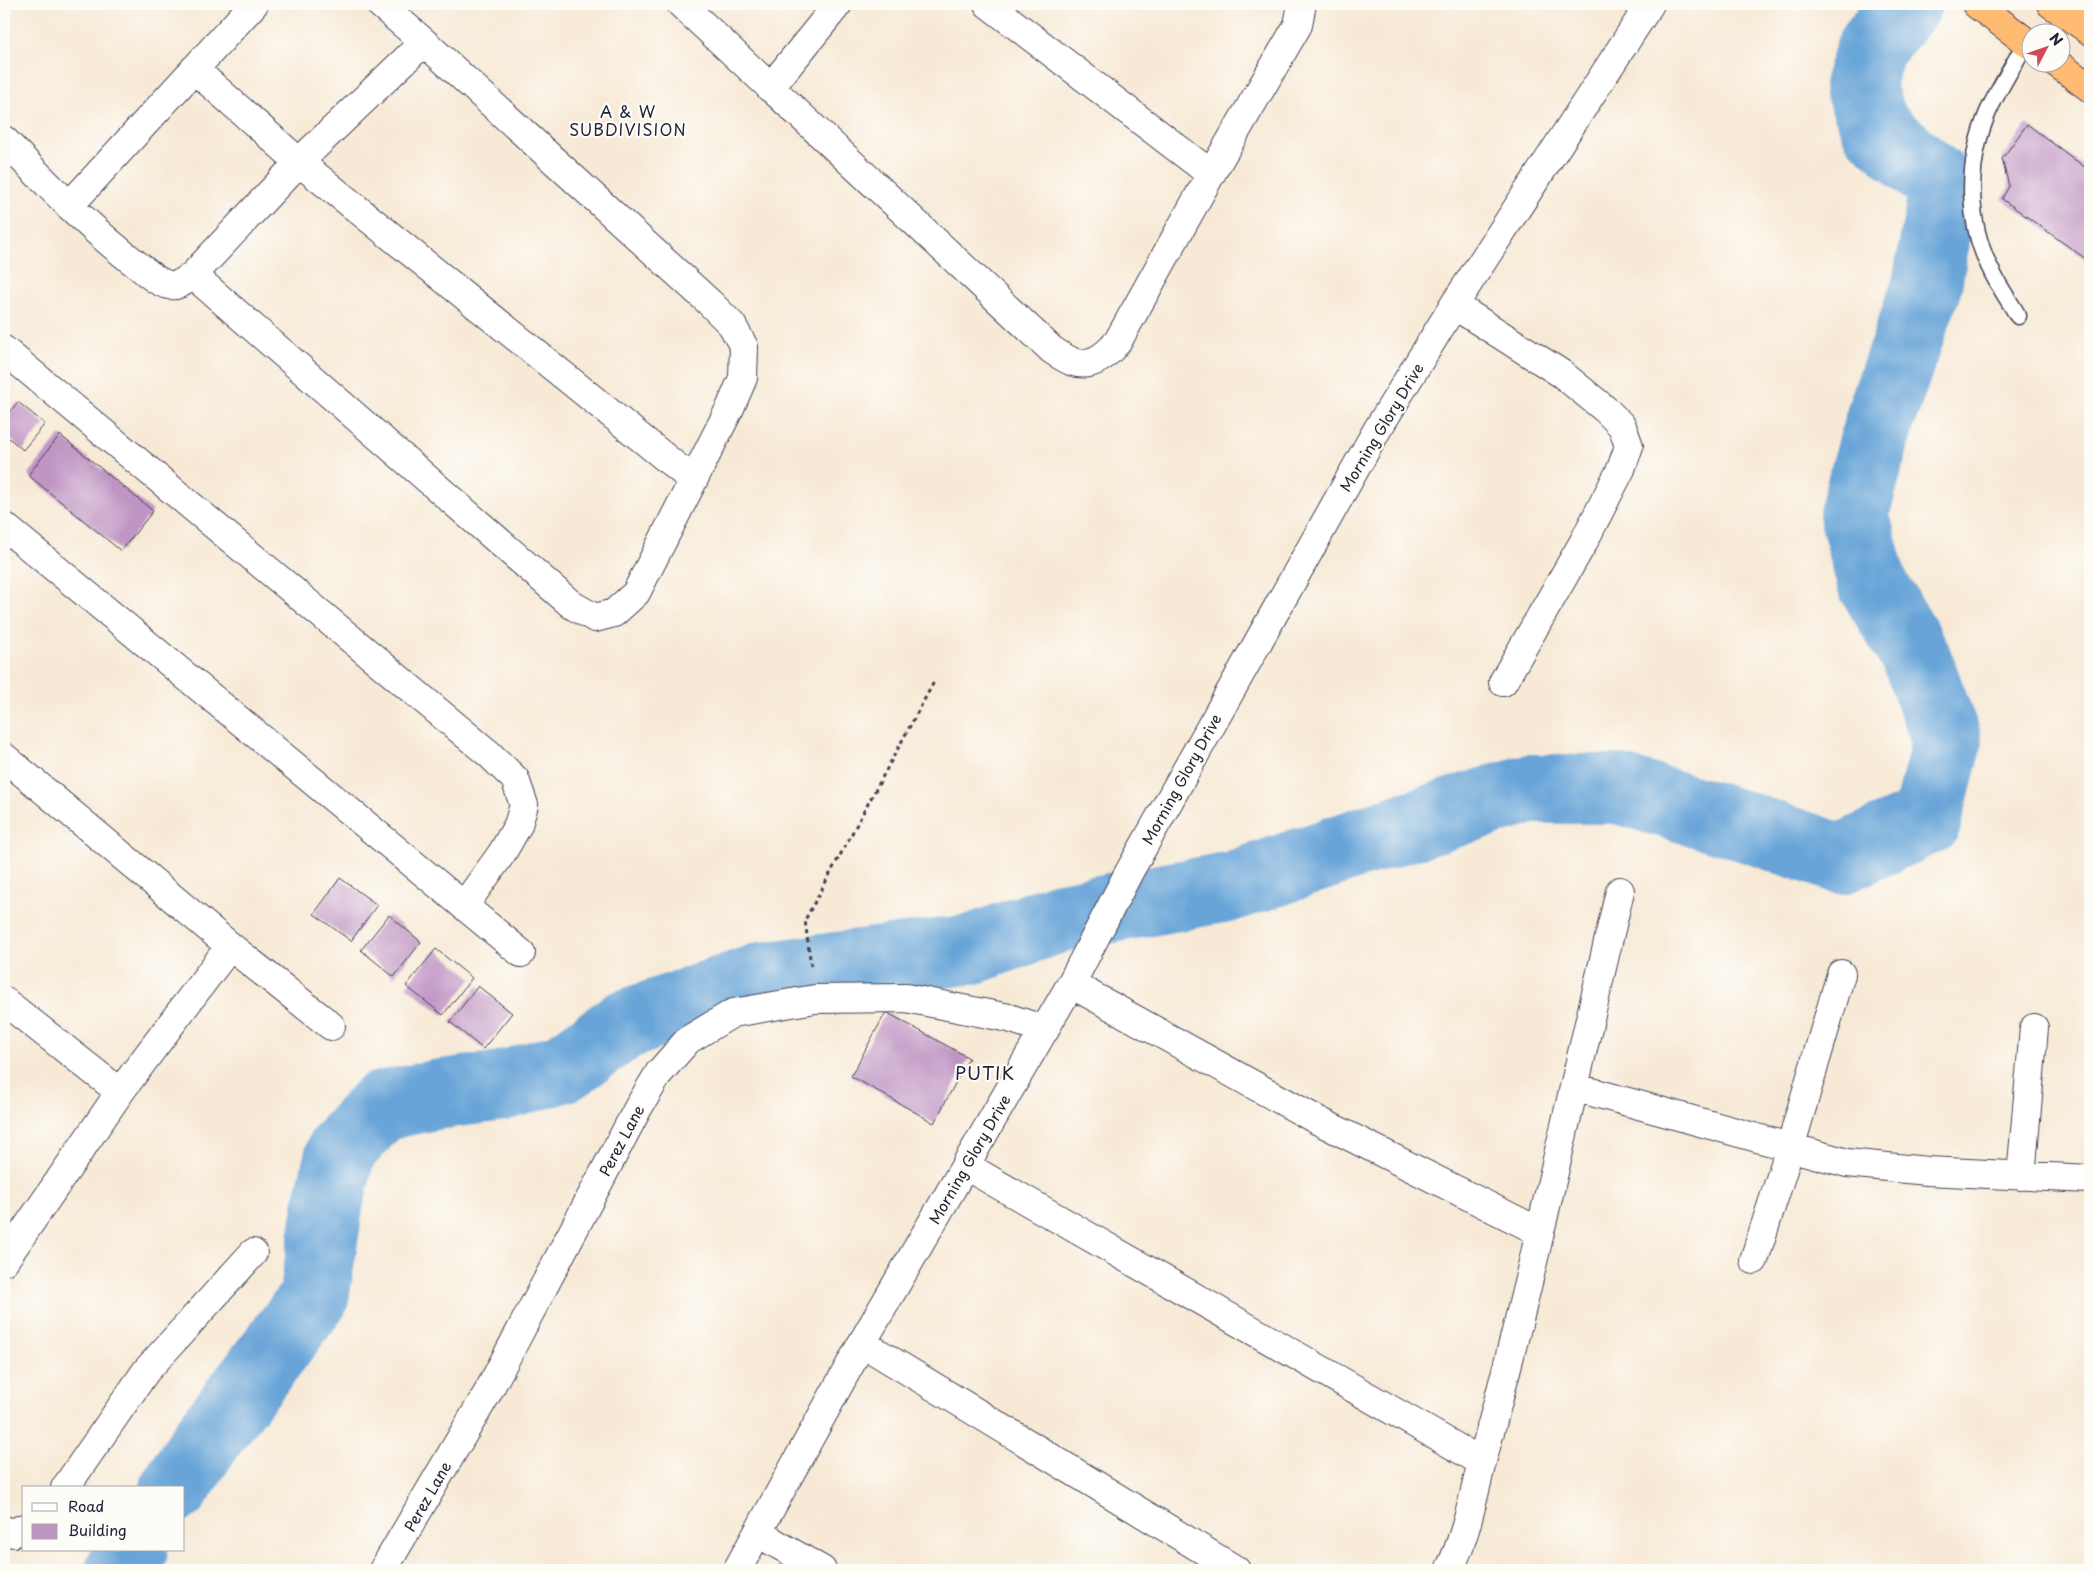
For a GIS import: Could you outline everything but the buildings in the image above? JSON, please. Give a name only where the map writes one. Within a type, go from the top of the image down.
[{"type":"highway","points":[[1976,4],[2021,38]]},
{"type":"highway","points":[[2051,4],[2090,32]]},
{"type":"highway","points":[[2068,72],[2090,88]]},
{"type":"street","points":[[69,206],[254,4]]},
{"type":"street","points":[[193,275],[565,599],[595,618],[614,613],[636,593],[743,378],[744,348],[732,325],[709,302],[380,4]]},
{"type":"street","points":[[680,4],[1052,350],[1074,362],[1094,361],[1107,355],[1118,342],[1211,174],[1298,25],[1302,4]]},
{"type":"street","points":[[770,88],[838,4]]},
{"type":"street","points":[[988,4],[1211,174]]},
{"type":"street","name":"Morning Glory Drive","points":[[736,1570],[862,1344],[1072,984],[1128,874],[1377,430],[1454,305],[1650,4]]},
{"type":"street","points":[[4,140],[69,206],[130,259],[159,281],[171,286],[180,284],[193,275],[300,162],[424,42]]},
{"type":"street","points":[[194,69],[300,162],[693,480]]},
{"type":"street","points":[[1454,305],[1562,374],[1606,410],[1622,426],[1629,446],[1622,469],[1583,543],[1503,682]]},
{"type":"street","points":[[4,350],[489,754],[515,779],[524,805],[518,825],[502,853],[464,906]]},
{"type":"street","points":[[4,526],[521,954]]},
{"type":"street","points":[[4,757],[230,946],[330,1026]]},
{"type":"street","points":[[1449,1570],[1458,1554],[1521,1314],[1620,891]]},
{"type":"street","points":[[4,1261],[12,1230],[120,1092],[230,946]]},
{"type":"street","points":[[1754,1260],[1790,1148],[1841,974]]},
{"type":"street","points":[[1072,984],[1317,1120],[1540,1232]]},
{"type":"street","name":"Perez Lane","points":[[384,1570],[488,1392],[638,1108],[659,1073],[688,1040],[733,1014],[815,999],[906,998],[1009,1018],[1046,1030]]},
{"type":"street","points":[[4,1001],[120,1092]]},
{"type":"street","points":[[2021,1176],[2034,1028]]},
{"type":"street","points":[[1574,1088],[1847,1163],[1928,1171],[2090,1179]]},
{"type":"street","points":[[966,1166],[1482,1462]]},
{"type":"street","points":[[66,1486],[146,1371],[253,1253]]},
{"type":"street","points":[[862,1344],[1236,1570]]},
{"type":"street","points":[[4,1530],[13,1533],[22,1529]]},
{"type":"street","points":[[758,1533],[822,1570]]},
{"type":"lane","points":[[2018,316],[1992,273],[1982,246],[1973,216],[1972,187],[1976,149],[1989,112],[2021,38]]},
{"type":"path","points":[[812,969],[805,920],[935,680]]},
{"type":"waterway","points":[[176,1486],[206,1440],[314,1298],[329,1201],[341,1150],[381,1106],[435,1095],[502,1086],[565,1067],[624,1025],[762,977],[973,949],[1061,917],[1233,886],[1394,831],[1529,789],[1618,789],[1735,823],[1841,859],[1927,820],[1947,741],[1916,657],[1872,583],[1854,514],[1882,412],[1927,285],[1944,187],[1876,128],[1859,86],[1871,47],[1907,4]]},
{"type":"waterway","points":[[120,1570],[132,1552]]},
{"type":"district","name":"A & W SUBDIVISION","points":[[628,120]]},
{"type":"district","name":"PUTIK","points":[[985,1072]]}]
